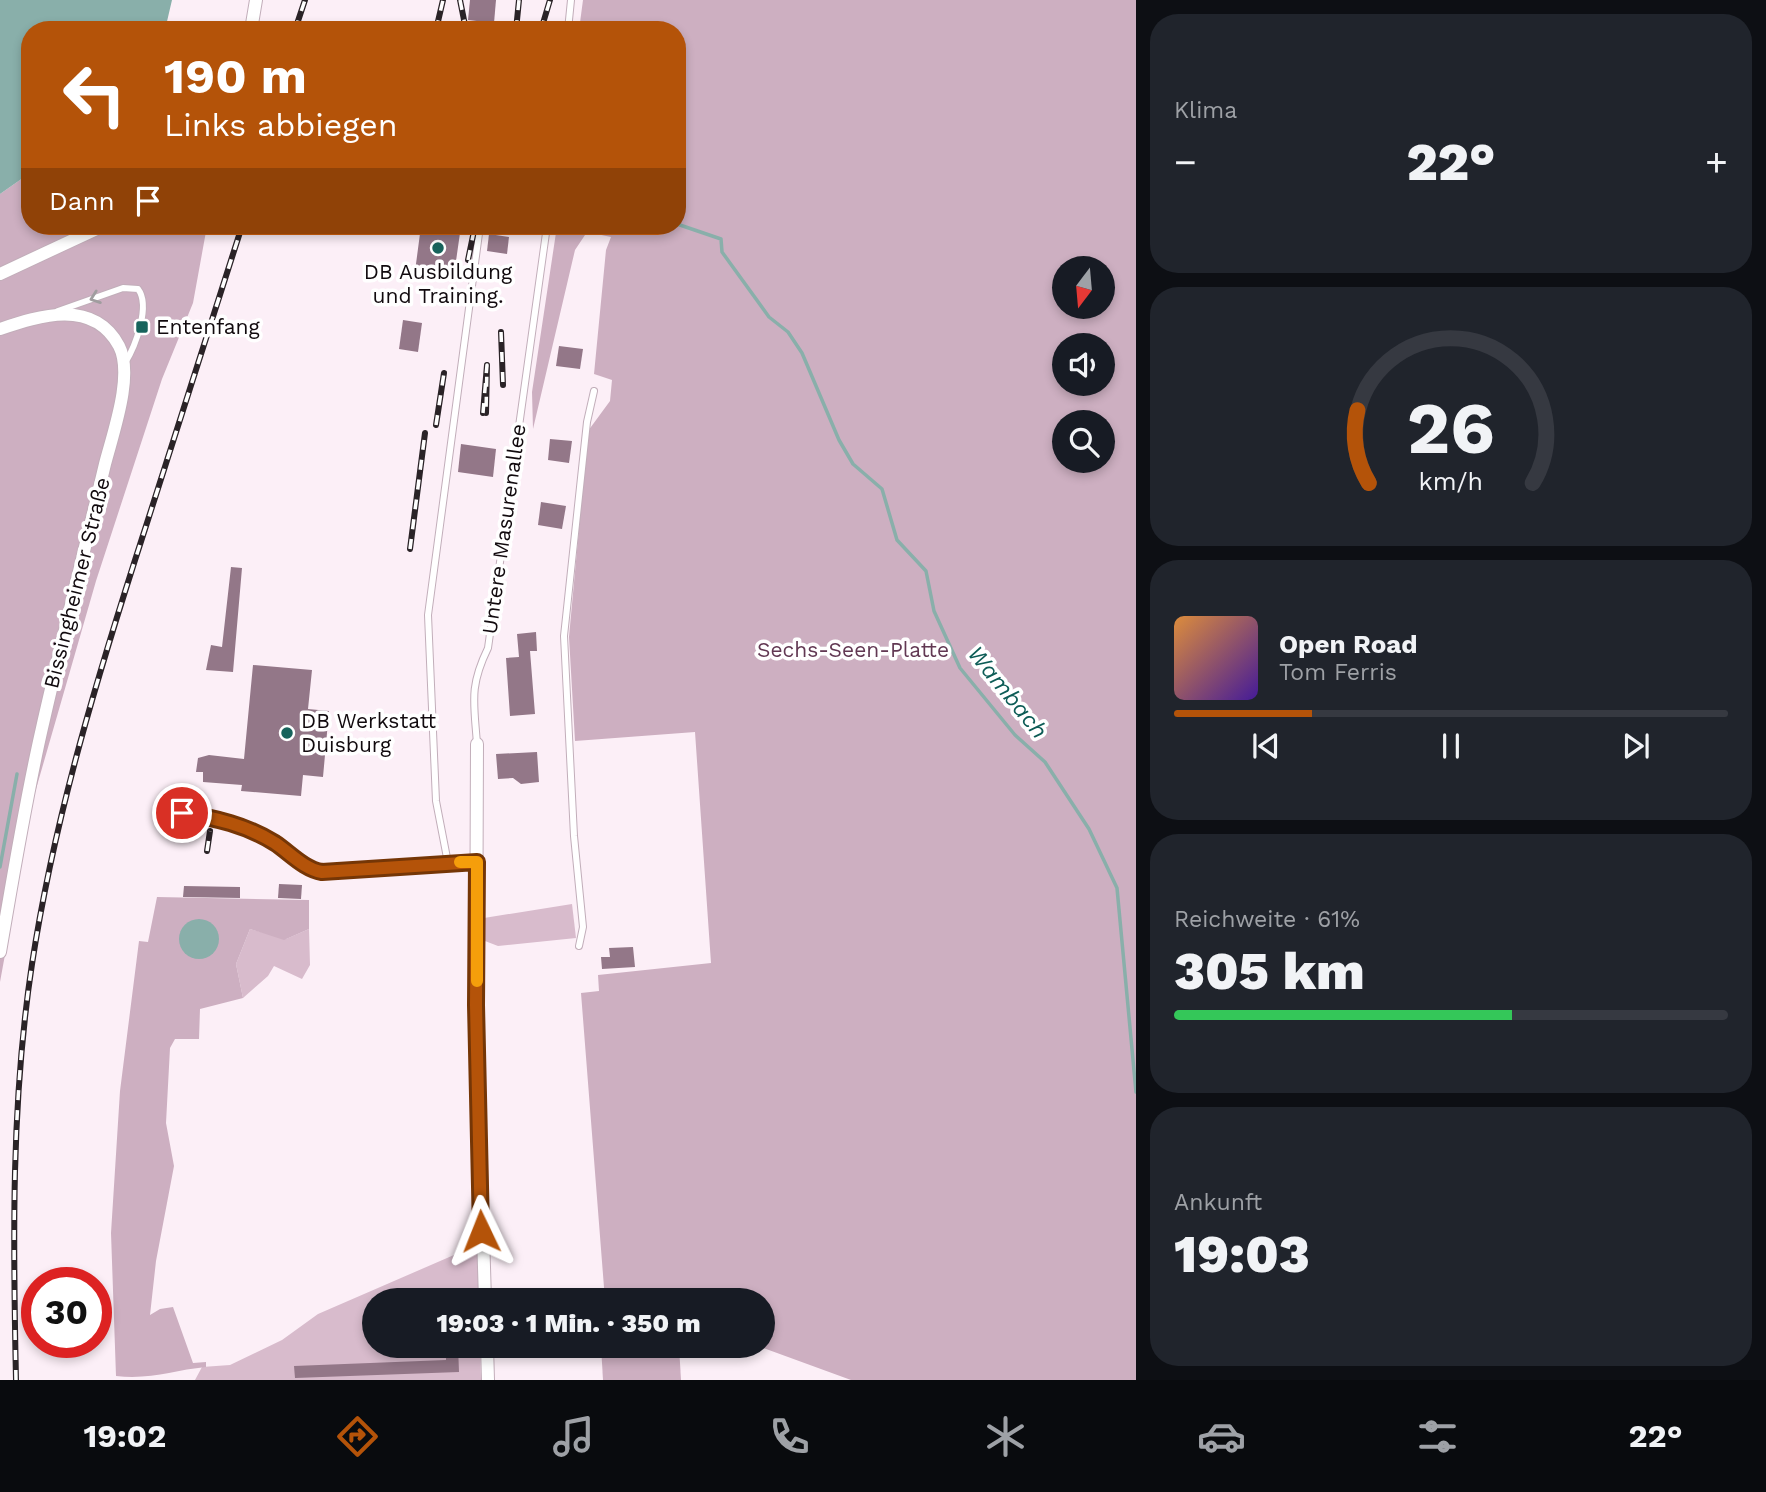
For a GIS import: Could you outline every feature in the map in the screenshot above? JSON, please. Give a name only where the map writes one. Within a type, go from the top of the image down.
[{"type":"street","points":[[252,21],[256,0]]},
{"type":"street","points":[[0,274],[84,235]]},
{"type":"street","points":[[0,329],[53,313],[76,315],[94,321],[110,333],[125,363]]},
{"type":"street","name":"Bissingheimer Straße","points":[[0,952],[41,730],[113,431],[125,363]]},
{"type":"street","name":"Untere Masurenallee","points":[[477,744],[476,1005],[485,1288]]},
{"type":"street","points":[[487,1358],[488,1380]]},
{"type":"lane","points":[[569,21],[572,0]]},
{"type":"lane","points":[[448,863],[436,801],[428,615],[479,235]]},
{"type":"lane","name":"Untere Masurenallee","points":[[477,744],[473,692],[475,675],[488,648],[546,235]]},
{"type":"lane","points":[[53,313],[123,288],[138,289],[144,304],[131,354],[125,363]]},
{"type":"lane","points":[[579,946],[583,927],[574,835],[564,636],[583,461],[594,391]]},
{"type":"lane","points":[[182,813],[245,827],[316,871],[477,862]]},
{"type":"shaded area","points":[[0,0],[172,0],[167,21],[21,21],[21,179],[0,194]]},
{"type":"shaded area","points":[[572,904],[576,938],[498,946],[485,941],[484,918]]},
{"type":"shaded area","points":[[199,919],[207,920],[213,925],[218,931],[218,947],[213,953],[207,958],[199,959],[191,958],[185,953],[180,947],[179,939],[180,931],[185,925],[191,920]]},
{"type":"shaded area","points":[[250,929],[286,939],[309,929],[310,965],[302,979],[274,966],[268,976],[243,998],[236,964]]},
{"type":"shaded area","points":[[477,1245],[479,1288],[378,1288]]},
{"type":"shaded area","points":[[362,1295],[362,1358],[480,1358],[481,1380],[195,1380],[202,1367],[230,1365],[282,1340],[318,1314]]},
{"type":"green space","name":"Sechs-Seen-Platte","points":[[583,0],[1136,0],[1136,1380],[851,1380],[775,1352],[775,1288],[604,1288],[581,993],[599,991],[598,975],[711,963],[695,732],[575,741],[569,637],[588,431],[610,401],[612,380],[594,374],[606,250],[611,237],[601,235],[686,235],[686,21],[580,21]]},
{"type":"green space","points":[[21,179],[21,235],[205,235],[193,303],[162,379],[96,581],[34,796],[0,982],[0,194]]},
{"type":"green space","name":"Sechs-Seen-Platte","points":[[556,235],[585,235],[575,250],[533,429],[532,392]]},
{"type":"green space","points":[[157,897],[309,900],[309,929],[284,940],[250,929],[236,964],[243,998],[200,1009],[199,1039],[175,1039],[170,1048],[166,1123],[174,1166],[156,1261],[150,1315],[160,1309],[173,1307],[193,1363],[206,1362],[206,1367],[129,1377],[116,1376],[111,1233],[120,1091],[139,941],[148,942]]},
{"type":"green space","points":[[602,1358],[680,1358],[681,1380],[603,1380]]},
{"type":"building","points":[[470,0],[496,0],[494,21],[468,20]]},
{"type":"building","name":"DB Ausbildung und Training.","points":[[420,235],[460,235],[454,275],[426,271],[425,280],[414,279]]},
{"type":"building","points":[[489,235],[509,237],[507,254],[487,251]]},
{"type":"building","points":[[403,320],[422,323],[418,352],[399,349]]},
{"type":"building","points":[[559,346],[583,349],[580,369],[556,366]]},
{"type":"building","points":[[550,439],[572,441],[569,463],[548,460]]},
{"type":"building","points":[[461,444],[496,449],[493,477],[458,472]]},
{"type":"building","points":[[541,502],[566,506],[562,529],[538,525]]},
{"type":"building","points":[[231,567],[242,568],[233,672],[206,670],[211,645],[222,647]]},
{"type":"building","points":[[536,632],[537,651],[530,651],[535,714],[510,716],[506,658],[519,657],[517,634]]},
{"type":"building","name":"DB Werkstatt Duisburg","points":[[253,665],[312,670],[308,709],[329,711],[323,777],[303,775],[301,796],[241,791],[242,785],[203,782],[203,772],[196,772],[198,758],[209,755],[244,759]]},
{"type":"building","points":[[537,752],[539,782],[521,784],[513,778],[498,779],[496,754]]},
{"type":"building","points":[[279,884],[302,885],[301,899],[278,898]]},
{"type":"building","points":[[184,886],[240,887],[240,898],[183,897]]},
{"type":"building","points":[[633,947],[635,967],[602,969],[601,957],[610,957],[609,948]]},
{"type":"building","points":[[458,1358],[459,1372],[295,1378],[294,1366]]},
{"type":"waterway","name":"Wambach","points":[[686,227],[721,239],[722,252],[769,317],[788,332],[802,353],[839,440],[853,464],[882,489],[897,540],[926,571],[934,611],[960,668],[1015,735],[1045,762],[1089,829],[1117,888],[1136,1092]]},
{"type":"waterway","points":[[0,867],[17,774]]},
{"type":"railway","points":[[298,21],[305,0]]},
{"type":"railway","points":[[438,21],[443,0]]},
{"type":"railway","points":[[460,0],[464,21]]},
{"type":"railway","points":[[517,21],[519,0]]},
{"type":"railway","points":[[544,21],[550,0]]},
{"type":"railway","points":[[16,1380],[14,1224],[17,1120],[25,1016],[42,908],[66,798],[95,689],[239,235]]},
{"type":"railway","points":[[468,260],[473,235]]},
{"type":"railway","points":[[501,332],[503,385]]},
{"type":"railway","points":[[483,413],[487,365],[486,413]]},
{"type":"railway","points":[[436,425],[444,373]]},
{"type":"railway","points":[[410,549],[425,433]]},
{"type":"railway","points":[[207,851],[210,831]]},
{"type":"slow traffic","points":[[460,862],[477,862],[477,981]]},
{"type":"place","name":"DB Ausbildung und Training.","points":[[438,248]]},
{"type":"place","name":"Entenfang","points":[[142,327]]},
{"type":"place","name":"DB Werkstatt Duisburg","points":[[287,733]]},
{"type":"route","points":[[182,813],[217,818],[245,827],[276,844],[310,868],[322,872],[477,862],[476,1005],[481,1231]]}]
